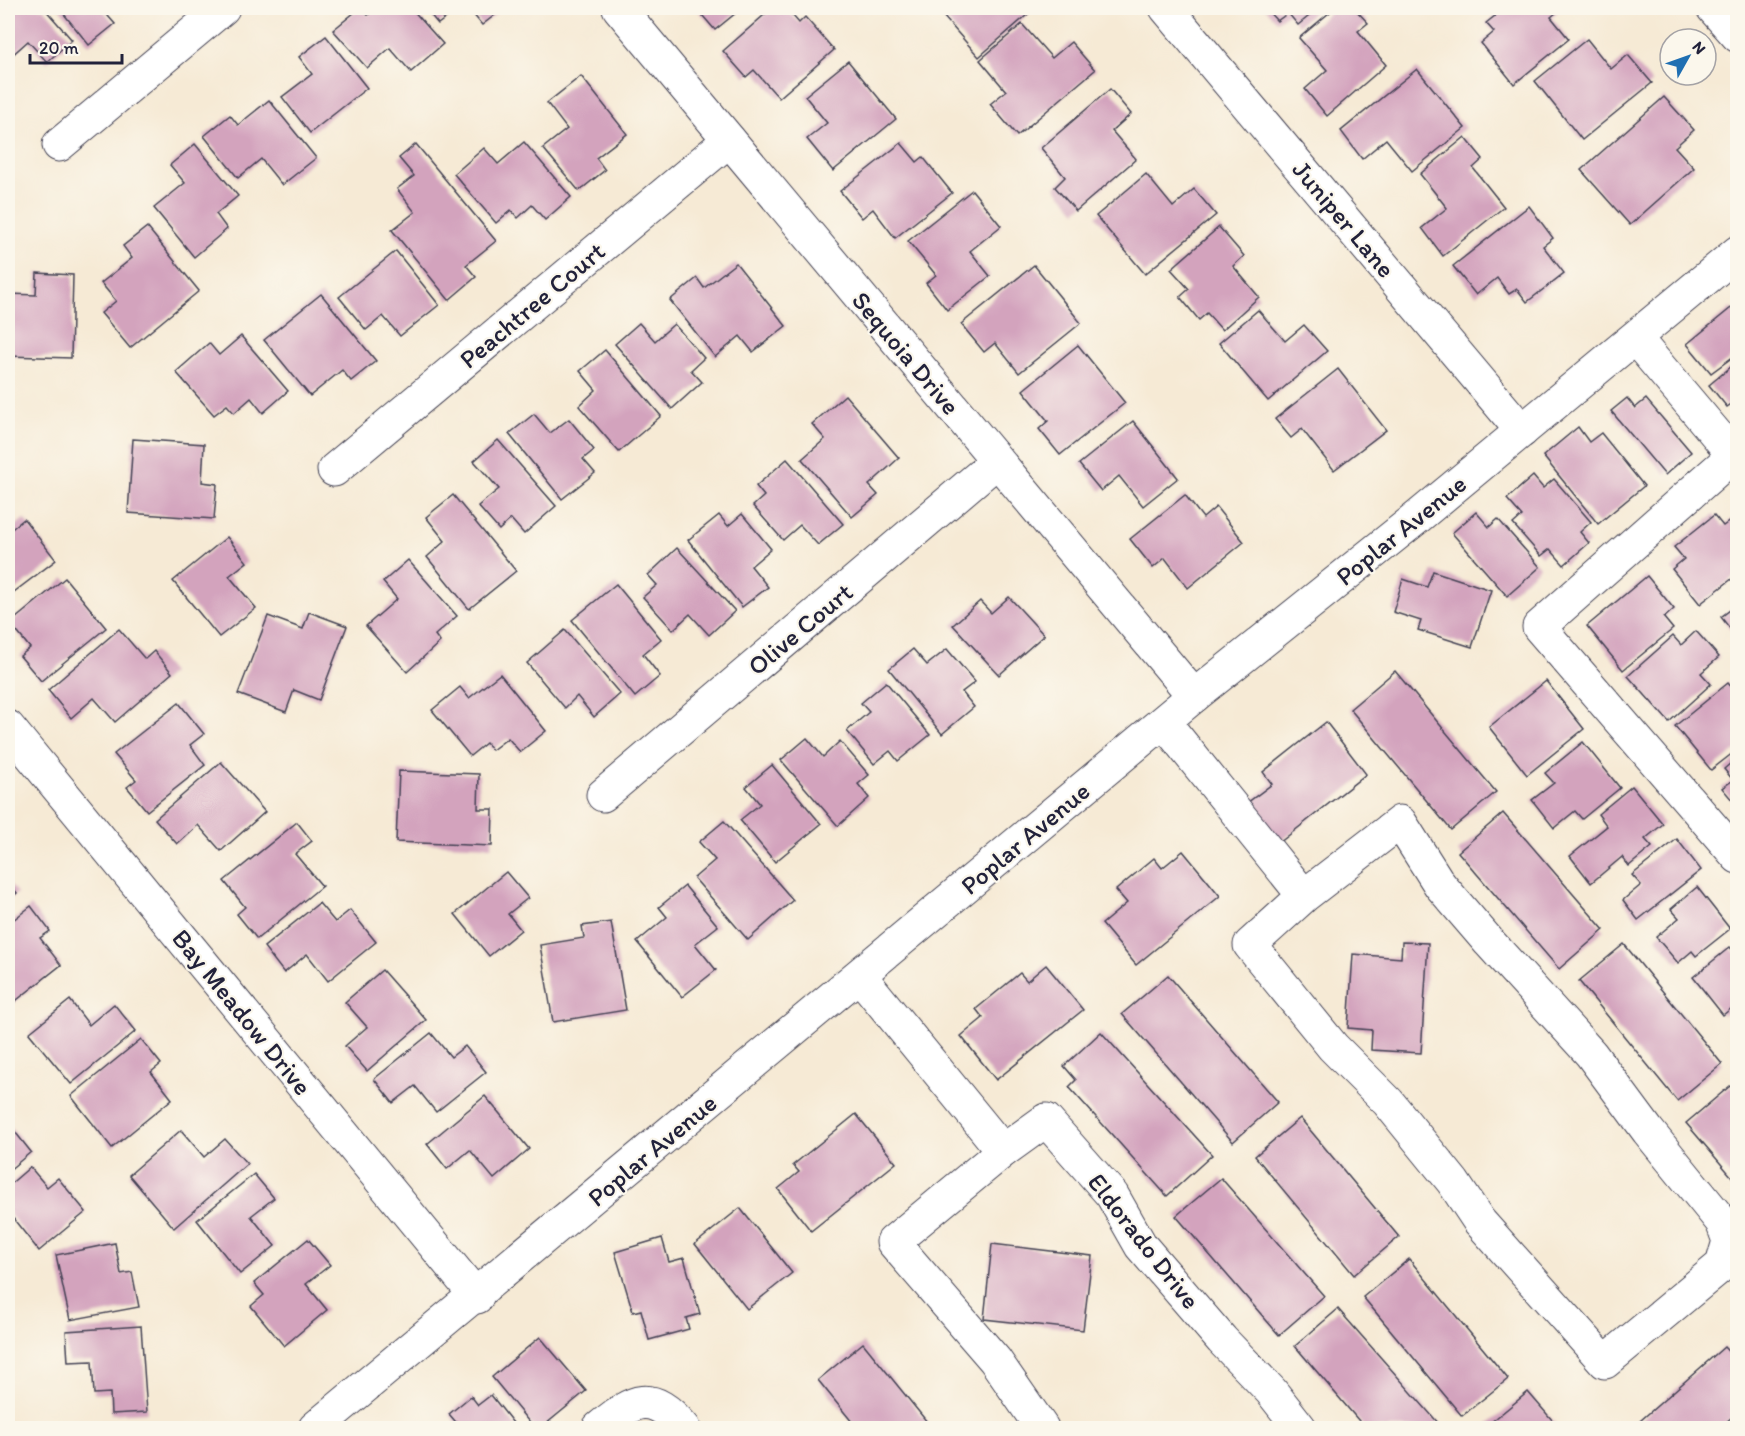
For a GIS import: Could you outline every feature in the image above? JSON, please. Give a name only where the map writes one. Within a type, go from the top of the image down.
[{"type":"street","points":[[59,145],[223,8]]},
{"type":"street","name":"Sequoia Drive","points":[[619,8],[996,462],[1194,696]]},
{"type":"street","name":"Juniper Lane","points":[[1166,8],[1522,431]]},
{"type":"street","points":[[1713,8],[1737,36]]},
{"type":"street","name":"Peachtree Court","points":[[334,470],[729,140]]},
{"type":"street","name":"Poplar Avenue","points":[[321,1427],[1194,696],[1522,431],[1737,252]]},
{"type":"street","points":[[1635,338],[1736,458],[1539,627],[1737,857]]},
{"type":"street","name":"Olive Court","points":[[603,795],[996,462]]},
{"type":"street","points":[[1164,722],[1304,896]]},
{"type":"street","name":"Bay Meadow Drive","points":[[8,727],[477,1297]]},
{"type":"street","points":[[1400,822],[1440,885],[1591,1054],[1648,1131],[1722,1222],[1729,1241],[1722,1265],[1605,1362],[1479,1221],[1453,1182],[1388,1102],[1333,1047],[1250,945],[1304,896],[1400,822]]},
{"type":"street","points":[[860,976],[1003,1151]]},
{"type":"street","name":"Eldorado Drive","points":[[1042,1428],[995,1360],[893,1242],[1003,1151],[1046,1120],[1112,1195],[1141,1246],[1222,1340],[1271,1391],[1300,1428]]},
{"type":"street","points":[[599,1428],[624,1407],[643,1401],[669,1410],[684,1428]]},
{"type":"building","points":[[8,8],[44,8],[72,40],[47,62],[28,41],[10,57],[8,54]]},
{"type":"building","points":[[59,8],[101,8],[115,24],[89,45]]},
{"type":"building","points":[[360,8],[368,15],[377,8],[411,8],[443,44],[411,72],[390,48],[367,68],[333,30]]},
{"type":"building","points":[[425,8],[459,8],[438,24]]},
{"type":"building","points":[[468,8],[504,8],[482,25]]},
{"type":"building","points":[[696,8],[742,8],[715,30]]},
{"type":"building","points":[[772,8],[786,8],[799,23],[805,17],[834,50],[779,98],[754,70],[746,77],[723,51]]},
{"type":"building","points":[[936,8],[1035,8],[979,57]]},
{"type":"building","points":[[1265,8],[1319,8],[1298,25],[1288,13],[1277,21]]},
{"type":"building","points":[[1335,8],[1354,8],[1368,23],[1358,31],[1386,65],[1327,116],[1305,89],[1327,70],[1299,38]]},
{"type":"building","points":[[1505,8],[1562,8],[1551,17],[1569,39],[1514,84],[1481,43],[1494,32],[1486,23]]},
{"type":"building","points":[[1022,24],[1052,58],[1071,42],[1095,70],[1017,136],[990,104],[1006,91],[980,60]]},
{"type":"building","points":[[326,36],[367,88],[310,133],[282,97],[312,74],[299,57]]},
{"type":"building","points":[[1587,39],[1611,69],[1628,55],[1652,83],[1582,140],[1535,81]]},
{"type":"building","points":[[848,61],[896,119],[833,171],[807,139],[827,123],[805,96]]},
{"type":"building","points":[[1417,69],[1465,128],[1412,171],[1386,139],[1362,159],[1341,131]]},
{"type":"building","points":[[581,76],[627,134],[596,158],[605,170],[579,191],[543,148],[567,129],[547,103]]},
{"type":"building","points":[[1110,89],[1131,114],[1112,131],[1136,159],[1076,211],[1055,187],[1065,177],[1041,148]]},
{"type":"building","points":[[1664,97],[1694,130],[1675,147],[1694,168],[1630,225],[1581,170]]},
{"type":"building","points":[[269,100],[316,158],[282,185],[261,159],[238,178],[204,136],[230,115],[238,125]]},
{"type":"building","points":[[1465,137],[1483,159],[1473,168],[1504,207],[1443,256],[1422,228],[1447,208],[1420,174]]},
{"type":"building","points":[[524,142],[571,197],[545,220],[532,205],[518,218],[511,210],[496,223],[454,174],[484,148],[498,164]]},
{"type":"building","points":[[901,143],[917,162],[923,157],[952,193],[895,238],[873,209],[862,218],[840,191]]},
{"type":"building","points":[[195,144],[238,196],[216,214],[227,229],[194,257],[154,208],[185,183],[170,165]]},
{"type":"building","points":[[416,144],[496,241],[466,265],[476,277],[449,300],[392,230],[415,212],[397,189],[414,176],[399,158]]},
{"type":"building","points":[[1146,174],[1173,207],[1194,189],[1216,215],[1145,274],[1096,216]]},
{"type":"building","points":[[972,190],[1001,226],[970,251],[990,276],[947,310],[926,283],[936,275],[908,241]]},
{"type":"building","points":[[1529,206],[1553,238],[1543,246],[1564,273],[1527,302],[1517,289],[1509,294],[1497,278],[1476,295],[1453,266]]},
{"type":"building","points":[[147,227],[199,291],[130,348],[101,313],[116,301],[101,283],[132,258],[123,246]]},
{"type":"building","points":[[1219,227],[1244,256],[1233,266],[1259,297],[1222,330],[1207,313],[1199,320],[1180,297],[1189,289],[1171,269]]},
{"type":"building","points":[[396,251],[439,305],[400,336],[383,316],[366,330],[339,297]]},
{"type":"building","points":[[736,263],[786,326],[753,352],[740,336],[715,357],[670,300],[697,278],[704,288]]},
{"type":"building","points":[[1034,265],[1081,323],[1019,373],[995,343],[984,352],[961,324]]},
{"type":"building","points":[[37,273],[73,275],[71,358],[8,356],[9,294],[36,295]]},
{"type":"building","points":[[321,294],[376,361],[351,381],[342,370],[310,396],[264,340]]},
{"type":"building","points":[[1731,308],[1738,316],[1738,353],[1711,373],[1687,344]]},
{"type":"building","points":[[1258,310],[1285,341],[1304,325],[1327,351],[1268,401],[1219,343]]},
{"type":"building","points":[[639,323],[655,341],[674,324],[704,358],[691,370],[702,382],[672,409],[615,344]]},
{"type":"building","points":[[241,336],[288,391],[263,413],[251,398],[234,413],[227,405],[214,415],[176,372],[209,343],[219,355]]},
{"type":"building","points":[[1078,345],[1125,403],[1060,455],[1039,429],[1048,421],[1023,390]]},
{"type":"building","points":[[605,350],[661,416],[619,452],[579,406],[596,390],[580,371]]},
{"type":"building","points":[[1738,361],[1738,399],[1727,407],[1709,385]]},
{"type":"building","points":[[1338,369],[1386,430],[1334,470],[1302,429],[1291,438],[1275,419]]},
{"type":"building","points":[[845,395],[899,458],[869,485],[878,495],[852,517],[802,459],[825,439],[812,424]]},
{"type":"building","points":[[1627,398],[1635,408],[1646,399],[1691,452],[1665,475],[1611,411]]},
{"type":"building","points":[[534,414],[550,433],[569,419],[594,450],[583,459],[595,473],[562,499],[509,434]]},
{"type":"building","points":[[1133,421],[1178,478],[1143,506],[1119,476],[1101,491],[1079,464]]},
{"type":"building","points":[[1578,427],[1589,442],[1601,433],[1644,486],[1598,524],[1543,456]]},
{"type":"building","points":[[133,439],[204,444],[202,482],[217,484],[214,519],[128,513]]},
{"type":"building","points":[[498,440],[556,506],[524,534],[511,519],[499,530],[478,506],[499,489],[474,461]]},
{"type":"building","points":[[787,459],[843,524],[818,545],[800,525],[783,540],[753,506],[764,496],[756,486]]},
{"type":"building","points":[[1533,476],[1543,488],[1554,479],[1591,522],[1580,532],[1589,543],[1564,565],[1550,549],[1541,556],[1513,524],[1522,516],[1507,499]]},
{"type":"building","points":[[453,495],[516,571],[469,609],[427,557],[445,541],[426,517]]},
{"type":"building","points":[[1185,495],[1203,518],[1216,507],[1244,542],[1188,588],[1165,558],[1153,568],[1130,539]]},
{"type":"building","points":[[1476,512],[1489,527],[1498,519],[1540,567],[1507,596],[1452,533]]},
{"type":"building","points":[[742,514],[771,549],[751,566],[768,587],[742,607],[688,540],[719,515],[728,526]]},
{"type":"building","points":[[1714,515],[1723,526],[1738,515],[1738,574],[1700,604],[1672,569],[1684,559],[1674,547]]},
{"type":"building","points":[[24,519],[56,560],[10,595],[8,592],[8,532]]},
{"type":"building","points":[[227,537],[247,562],[229,576],[256,608],[219,637],[173,581]]},
{"type":"building","points":[[677,548],[735,611],[709,635],[690,614],[673,630],[643,597],[657,585],[648,575]]},
{"type":"building","points":[[408,560],[457,616],[435,635],[440,642],[407,672],[366,626],[397,599],[383,582]]},
{"type":"building","points":[[1433,571],[1491,590],[1472,647],[1418,630],[1421,621],[1393,612],[1403,579],[1427,587]]},
{"type":"building","points":[[1647,576],[1674,609],[1664,618],[1673,629],[1623,670],[1587,626]]},
{"type":"building","points":[[65,578],[106,628],[41,681],[20,656],[30,648],[10,623]]},
{"type":"building","points":[[616,584],[661,639],[643,654],[660,676],[635,697],[572,620]]},
{"type":"building","points":[[1009,597],[1044,635],[999,675],[953,625],[980,601],[991,613]]},
{"type":"building","points":[[1738,604],[1738,639],[1721,617]]},
{"type":"building","points":[[309,612],[347,626],[319,700],[294,690],[286,712],[238,694],[268,616],[303,629]]},
{"type":"building","points":[[119,629],[145,659],[154,651],[172,673],[115,722],[94,698],[71,718],[48,690]]},
{"type":"building","points":[[565,630],[620,694],[594,717],[577,696],[565,708],[527,663]]},
{"type":"building","points":[[1696,631],[1719,657],[1701,673],[1711,684],[1669,722],[1628,676],[1673,636],[1681,645]]},
{"type":"building","points":[[913,649],[927,665],[947,649],[975,682],[962,692],[974,707],[942,734],[889,669]]},
{"type":"building","points":[[1395,671],[1496,792],[1451,830],[1350,709]]},
{"type":"building","points":[[500,674],[546,731],[520,752],[508,738],[492,750],[486,743],[470,756],[432,710],[460,687],[469,698]]},
{"type":"building","points":[[1546,681],[1584,729],[1527,775],[1489,727]]},
{"type":"building","points":[[886,682],[930,735],[898,761],[890,751],[874,764],[847,731],[869,712],[861,703]]},
{"type":"building","points":[[1728,683],[1738,695],[1738,749],[1711,770],[1675,726]]},
{"type":"building","points":[[179,703],[204,734],[190,745],[205,765],[147,811],[127,787],[136,780],[114,754]]},
{"type":"building","points":[[1326,722],[1366,774],[1279,843],[1247,803],[1272,784],[1263,772]]},
{"type":"building","points":[[807,738],[823,757],[840,741],[869,775],[858,784],[869,798],[838,826],[781,760]]},
{"type":"building","points":[[1583,742],[1620,788],[1582,819],[1575,811],[1554,828],[1532,800],[1554,783],[1545,773]]},
{"type":"building","points":[[1738,757],[1738,807],[1722,788],[1733,780],[1724,769]]},
{"type":"building","points":[[221,762],[265,812],[221,851],[198,825],[177,844],[155,819]]},
{"type":"building","points":[[772,765],[821,824],[775,862],[740,820],[760,804],[746,787]]},
{"type":"building","points":[[399,771],[479,774],[478,809],[493,809],[492,846],[396,842]]},
{"type":"building","points":[[1632,786],[1663,824],[1645,839],[1652,847],[1629,866],[1622,857],[1591,883],[1570,856],[1607,826],[1598,814]]},
{"type":"building","points":[[1503,813],[1604,930],[1559,969],[1458,852]]},
{"type":"building","points":[[724,821],[793,900],[748,940],[694,878],[715,860],[699,842]]},
{"type":"building","points":[[297,822],[312,841],[295,854],[322,886],[257,939],[237,914],[245,907],[224,881]]},
{"type":"building","points":[[1677,839],[1701,870],[1638,920],[1623,900],[1641,885],[1632,875]]},
{"type":"building","points":[[1183,851],[1220,896],[1136,965],[1102,924],[1127,903],[1116,890],[1154,858],[1162,868]]},
{"type":"building","points":[[506,872],[528,898],[508,914],[521,930],[489,956],[455,914]]},
{"type":"building","points":[[8,882],[17,893],[8,901]]},
{"type":"building","points":[[685,886],[718,926],[695,944],[716,970],[682,997],[637,942],[667,917],[659,907]]},
{"type":"building","points":[[1697,887],[1730,929],[1696,956],[1692,951],[1678,963],[1656,937],[1679,918],[1671,909]]},
{"type":"building","points":[[319,903],[335,922],[350,910],[376,942],[328,981],[307,954],[284,973],[264,947]]},
{"type":"building","points":[[31,906],[50,931],[40,938],[61,965],[8,1007],[8,924]]},
{"type":"building","points":[[611,922],[626,1010],[553,1022],[540,945],[584,938],[582,926]]},
{"type":"building","points":[[1402,942],[1428,943],[1421,1053],[1371,1050],[1372,1030],[1348,1028],[1353,954],[1401,958]]},
{"type":"building","points":[[1624,944],[1722,1064],[1677,1101],[1579,981]]},
{"type":"building","points":[[1730,947],[1738,956],[1738,1003],[1723,1015],[1693,977]]},
{"type":"building","points":[[1046,965],[1083,1010],[996,1080],[961,1036],[983,1018],[976,1009],[1020,973],[1027,981]]},
{"type":"building","points":[[382,970],[426,1020],[367,1071],[345,1046],[367,1027],[345,1002]]},
{"type":"building","points":[[1168,975],[1278,1102],[1233,1142],[1122,1014]]},
{"type":"building","points":[[70,1000],[89,1025],[114,1004],[136,1031],[71,1084],[29,1033]]},
{"type":"building","points":[[1101,1032],[1212,1155],[1167,1196],[1069,1087],[1076,1080],[1064,1066]]},
{"type":"building","points":[[431,1033],[451,1057],[465,1046],[486,1072],[436,1112],[415,1086],[393,1103],[374,1079]]},
{"type":"building","points":[[141,1039],[161,1064],[151,1072],[172,1099],[112,1148],[71,1096]]},
{"type":"building","points":[[1730,1086],[1738,1094],[1738,1184],[1686,1123]]},
{"type":"building","points":[[485,1096],[529,1149],[494,1179],[470,1150],[447,1169],[427,1144]]},
{"type":"building","points":[[856,1114],[896,1163],[811,1231],[778,1189],[799,1172],[793,1165]]},
{"type":"building","points":[[1300,1118],[1399,1237],[1354,1275],[1255,1156]]},
{"type":"building","points":[[8,1123],[31,1152],[8,1171]]},
{"type":"building","points":[[181,1130],[204,1157],[225,1139],[247,1164],[174,1228],[129,1175]]},
{"type":"building","points":[[30,1167],[47,1187],[58,1178],[86,1212],[39,1251],[8,1212],[8,1186]]},
{"type":"building","points":[[254,1174],[274,1198],[251,1216],[275,1246],[240,1274],[197,1220]]},
{"type":"building","points":[[1221,1178],[1324,1296],[1279,1335],[1176,1216]]},
{"type":"building","points":[[740,1208],[792,1273],[747,1309],[695,1244]]},
{"type":"building","points":[[662,1238],[669,1262],[684,1258],[700,1314],[686,1318],[689,1329],[649,1340],[641,1310],[633,1312],[615,1252]]},
{"type":"building","points":[[308,1239],[330,1265],[306,1284],[327,1310],[284,1346],[251,1306],[264,1295],[254,1283]]},
{"type":"building","points":[[115,1243],[121,1274],[132,1272],[139,1307],[70,1320],[56,1255]]},
{"type":"building","points":[[992,1244],[1092,1256],[1083,1330],[984,1319]]},
{"type":"building","points":[[1409,1259],[1508,1379],[1462,1416],[1363,1297]]},
{"type":"building","points":[[1338,1309],[1441,1426],[1438,1428],[1365,1428],[1295,1346]]},
{"type":"building","points":[[141,1326],[147,1412],[111,1414],[110,1393],[94,1394],[92,1361],[68,1362],[66,1331]]},
{"type":"building","points":[[540,1337],[586,1391],[541,1428],[534,1428],[492,1377]]},
{"type":"building","points":[[863,1343],[932,1428],[857,1428],[818,1380]]},
{"type":"building","points":[[1724,1347],[1738,1362],[1738,1412],[1719,1428],[1632,1428]]},
{"type":"building","points":[[1528,1392],[1559,1428],[1484,1428]]},
{"type":"building","points":[[491,1395],[517,1428],[461,1428],[449,1414],[471,1396],[478,1405]]}]
